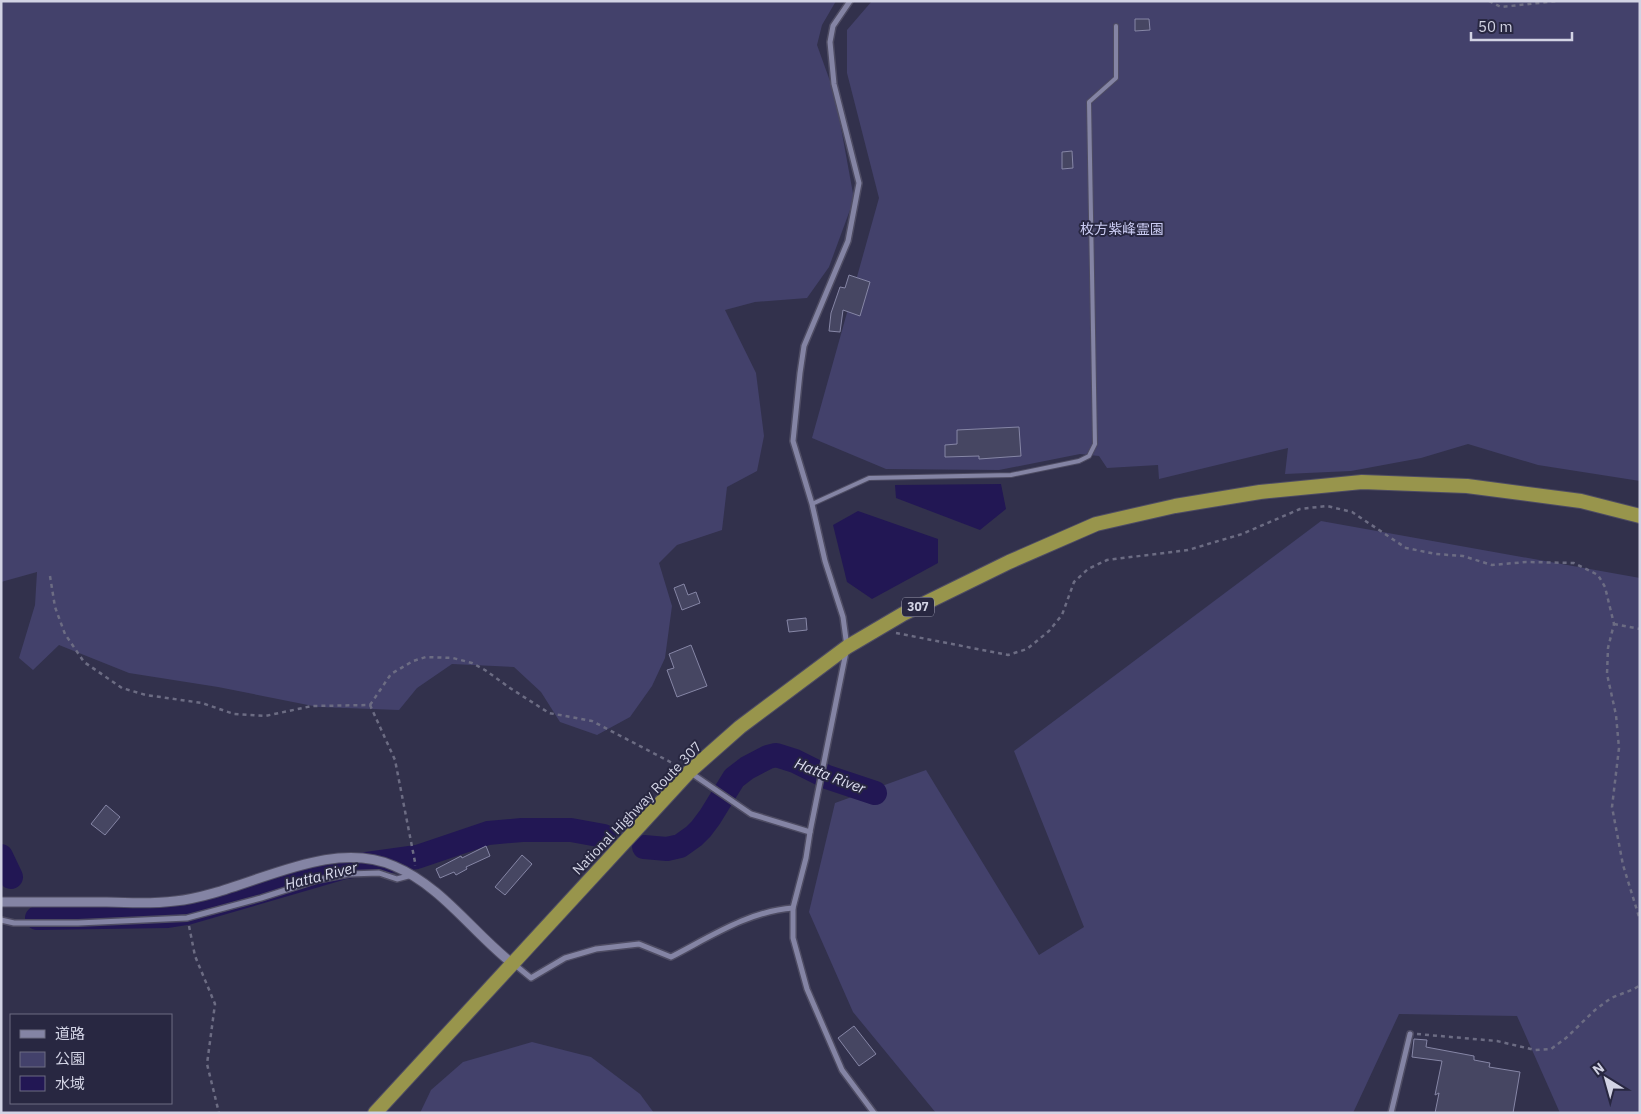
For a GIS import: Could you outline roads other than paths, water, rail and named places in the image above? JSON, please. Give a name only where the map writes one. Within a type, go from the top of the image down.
[{"type":"highway","name":"National Highway Route 307","points":[[374,1113],[689,772],[740,728],[847,647],[904,614],[1009,562],[1096,524],[1175,506],[1260,492],[1362,482],[1468,486],[1581,500],[1640,516]]},
{"type":"street","points":[[850,1],[833,26],[830,42],[834,84],[859,183],[848,241],[804,346],[794,441],[812,504],[825,561],[843,617],[847,647],[806,858],[793,908],[792,938],[807,988],[842,1070],[874,1113]]},
{"type":"street","points":[[689,772],[751,814],[810,832]]},
{"type":"street","points":[[1,902],[175,901],[208,896],[321,860],[345,856],[369,858],[393,865],[413,875],[436,893],[492,947],[531,978],[565,958],[596,949],[639,944],[671,956],[745,919],[778,909],[793,908]]},
{"type":"street","points":[[1,920],[14,923],[78,923],[187,918],[261,898],[317,880],[341,875],[379,873],[397,879],[413,875]]},
{"type":"street","points":[[1391,1113],[1410,1034]]},
{"type":"lane","points":[[812,504],[869,478],[1010,475],[1079,461],[1089,456],[1095,444],[1088,102],[1116,78],[1116,26]]},
{"type":"water","points":[[1001,484],[1006,509],[980,530],[896,498],[895,485]]},
{"type":"water","points":[[858,511],[938,539],[938,563],[872,599],[847,582],[833,525]]},
{"type":"waterway","name":"Hatta River","points":[[644,847],[667,849],[680,846],[701,829],[734,778],[747,768],[776,755],[795,761],[827,777],[875,793]]},
{"type":"waterway","name":"Hatta River","points":[[37,918],[168,916],[187,913],[345,867],[417,857],[488,833],[522,830],[571,830],[604,836]]},
{"type":"waterway","name":"Hatta River","points":[[1,856],[11,877]]},
{"type":"park label","name":"枚方紫峰霊園","points":[[1122,229]]}]
